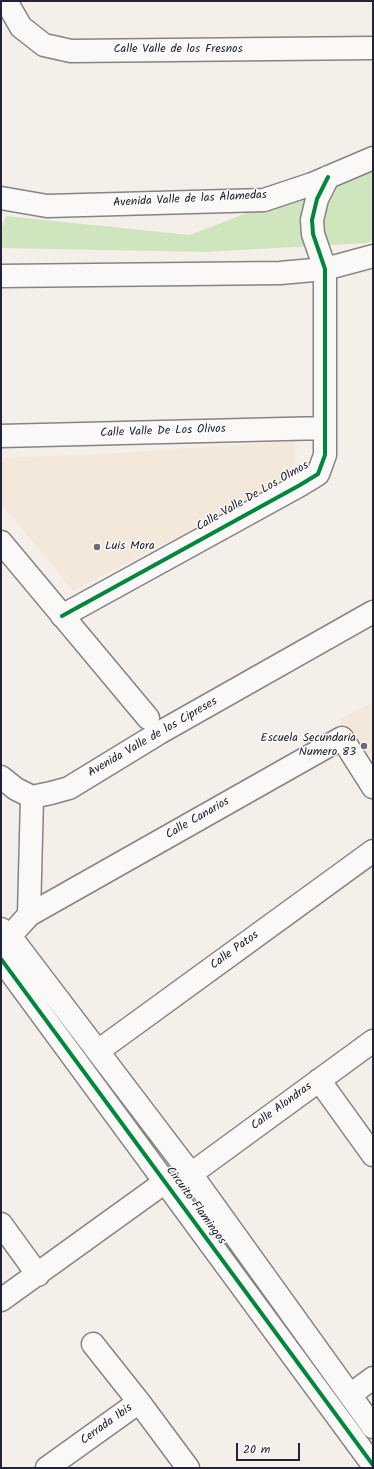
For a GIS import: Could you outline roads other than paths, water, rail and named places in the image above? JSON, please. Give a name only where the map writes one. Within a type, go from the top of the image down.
[{"type":"street","name":"Calle Valle de los Fresnos","points":[[6,1],[21,27],[44,45],[71,51],[373,48]]},
{"type":"street","name":"Avenida Valle de las Alamedas","points":[[1,198],[47,206],[264,200],[312,184],[373,158]]},
{"type":"street","name":"Calle Valle De Los Olmos","points":[[62,616],[318,474],[325,455],[326,428],[325,269],[313,234],[312,220],[317,198],[328,177]]},
{"type":"street","points":[[1,276],[280,273],[325,269],[373,256]]},
{"type":"street","name":"Calle Valle De Los Olivos","points":[[1,436],[326,428]]},
{"type":"street","points":[[1,542],[148,718]]},
{"type":"street","name":"Avenida Valle de los Cipreses","points":[[32,797],[69,788],[166,729],[373,612]]},
{"type":"street","name":"Calle Canarios","points":[[4,935],[29,915],[342,738],[373,787]]},
{"type":"street","points":[[1,777],[16,789],[32,797],[29,915]]},
{"type":"street","name":"Calle Patos","points":[[98,1051],[373,851]]},
{"type":"street","name":"Circuito Flamingos","points":[[4,935],[98,1051],[191,1174],[373,1427]]},
{"type":"street","name":"Circuito Flamingos","points":[[1,959],[373,1465]]},
{"type":"street","name":"Calle Alondras","points":[[191,1174],[373,1041]]},
{"type":"street","points":[[319,1080],[373,1154]]},
{"type":"street","points":[[1,1300],[165,1182]]},
{"type":"street","points":[[1,1224],[38,1274]]},
{"type":"street","points":[[93,1344],[139,1402]]},
{"type":"street","points":[[350,1395],[373,1378]]},
{"type":"street","name":"Cerrada Ibis","points":[[47,1468],[139,1402],[188,1468]]},
{"type":"place","name":"Luis Mora","points":[[97,547]]},
{"type":"place","name":"Escuela Secundaria Numero 83","points":[[364,746]]}]
